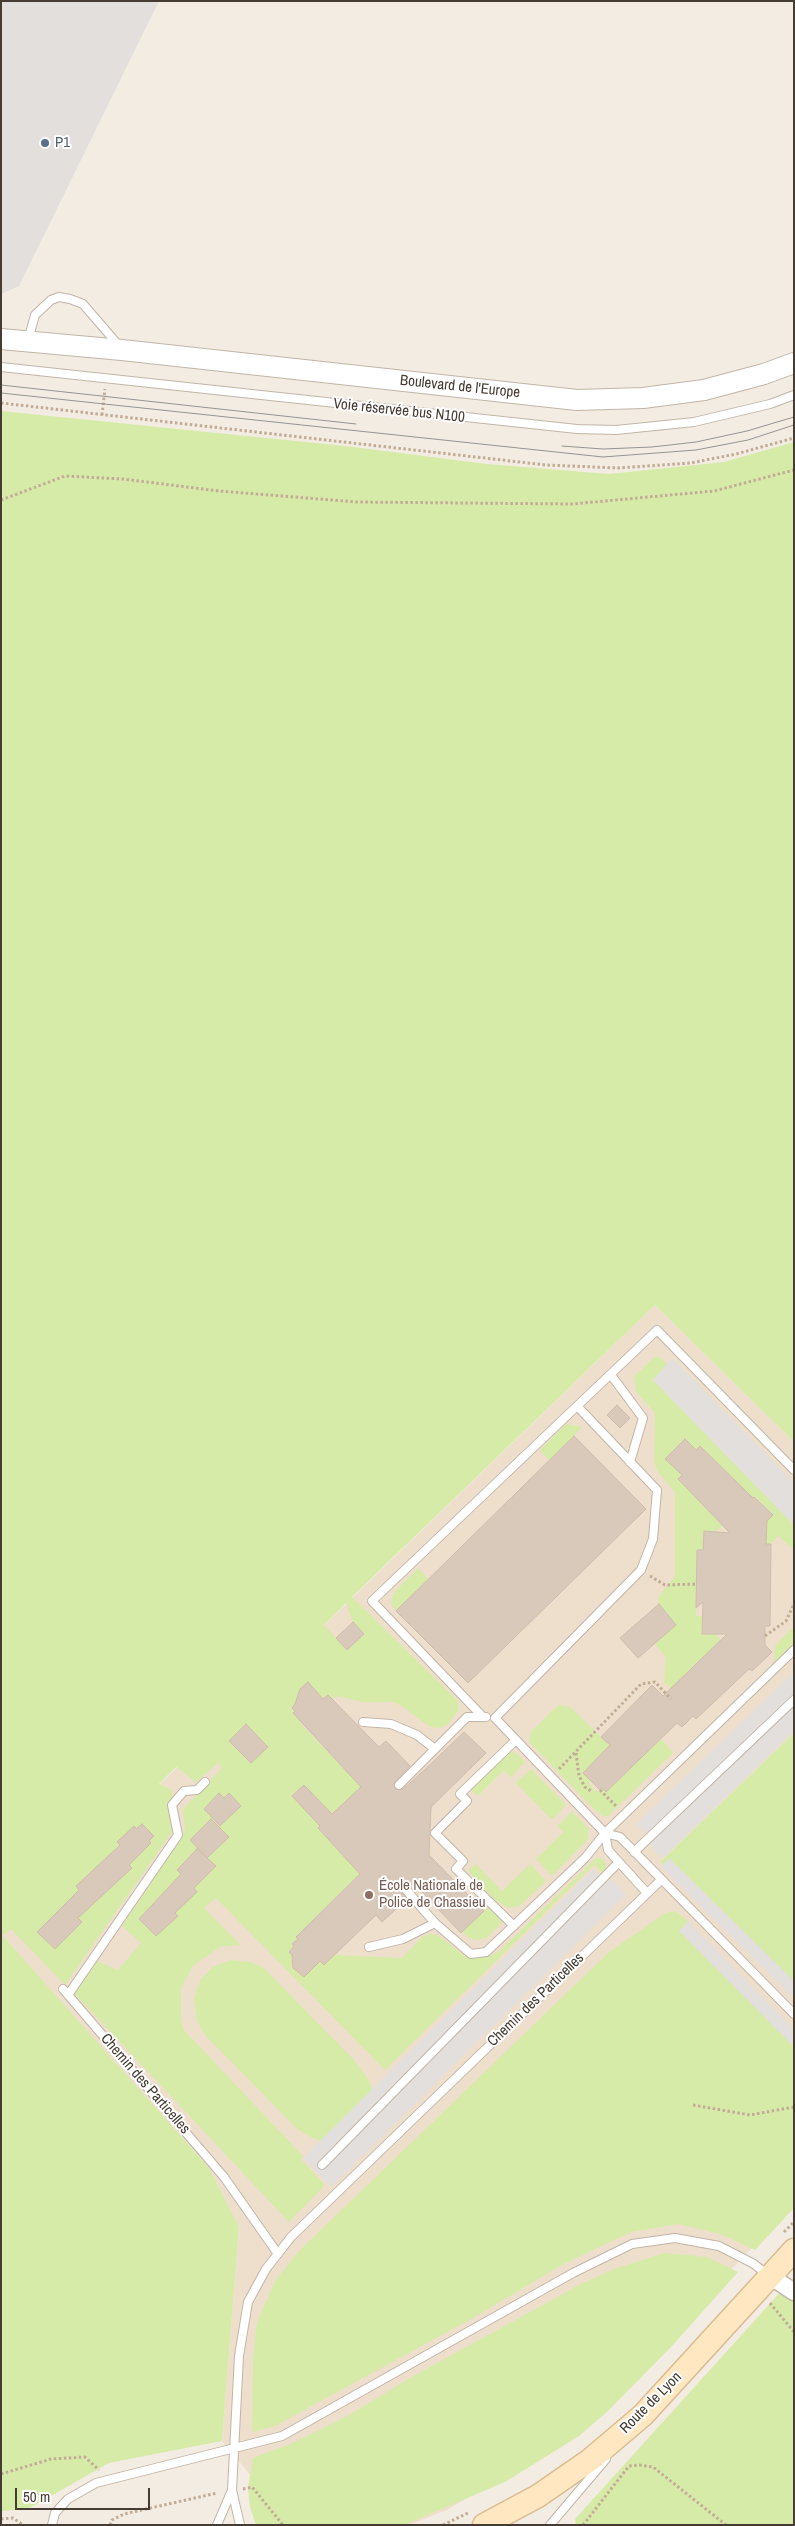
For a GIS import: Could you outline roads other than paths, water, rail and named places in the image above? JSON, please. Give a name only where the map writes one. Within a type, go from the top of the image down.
[{"type":"main road","name":"Route de Lyon","points":[[479,2518],[545,2491],[590,2460],[643,2415],[794,2250]]},
{"type":"street","name":"Boulevard de l'Europe","points":[[1,339],[122,350],[577,400],[643,398],[704,390],[764,374],[794,363]]},
{"type":"street","points":[[770,2276],[794,2292]]},
{"type":"lane","points":[[28,341],[35,314],[51,300],[59,297],[83,304],[122,350]]},
{"type":"lane","name":"Voie réservée bus N100","points":[[1,367],[545,427],[616,430],[694,422],[770,404],[794,395]]},
{"type":"lane","points":[[483,1717],[372,1601],[657,1330],[794,1470]]},
{"type":"lane","points":[[611,1375],[643,1418],[630,1462]]},
{"type":"lane","points":[[495,1718],[641,1570],[654,1539],[657,1490],[578,1407]]},
{"type":"lane","points":[[407,1891],[435,1923],[471,1954],[486,1952],[585,1858],[605,1833],[624,1814],[794,1650]]},
{"type":"lane","points":[[634,1852],[794,1700]]},
{"type":"lane","points":[[399,1785],[468,1717],[495,1718],[605,1833],[620,1837],[794,2014]]},
{"type":"lane","points":[[363,1722],[391,1724],[417,1735],[435,1749]]},
{"type":"lane","points":[[514,1926],[456,1869],[463,1862],[435,1833],[467,1801],[460,1794],[516,1740]]},
{"type":"lane","name":"Chemin des Particelles","points":[[205,1782],[197,1790],[184,1791],[172,1805],[178,1835],[66,1992],[224,2177],[278,2254]]},
{"type":"lane","points":[[605,1833],[608,1850],[647,1893]]},
{"type":"lane","points":[[322,2165],[619,1862]]},
{"type":"lane","name":"Chemin des Particelles","points":[[240,2525],[232,2490],[239,2356],[248,2302],[278,2254],[298,2230],[661,1880]]},
{"type":"lane","points":[[369,1948],[402,1939],[435,1923]]},
{"type":"lane","points":[[52,2525],[55,2513],[68,2499],[96,2483],[282,2436],[573,2273],[632,2244],[675,2238],[719,2246],[748,2261],[770,2276]]},
{"type":"lane","points":[[552,2523],[643,2415]]},
{"type":"lane","name":"Chemin des Particelles","points":[[218,2525],[232,2490]]},
{"type":"tram line","points":[[1,385],[356,424]]},
{"type":"tram line","points":[[1,393],[603,457],[696,450],[748,440],[794,425]]},
{"type":"tram line","points":[[562,446],[603,449],[652,447],[696,442],[747,431],[794,417]]},
{"type":"place","name":"P1","points":[[45,143]]},
{"type":"place","name":"École Nationale de Police de Chassieu","points":[[369,1895]]}]
